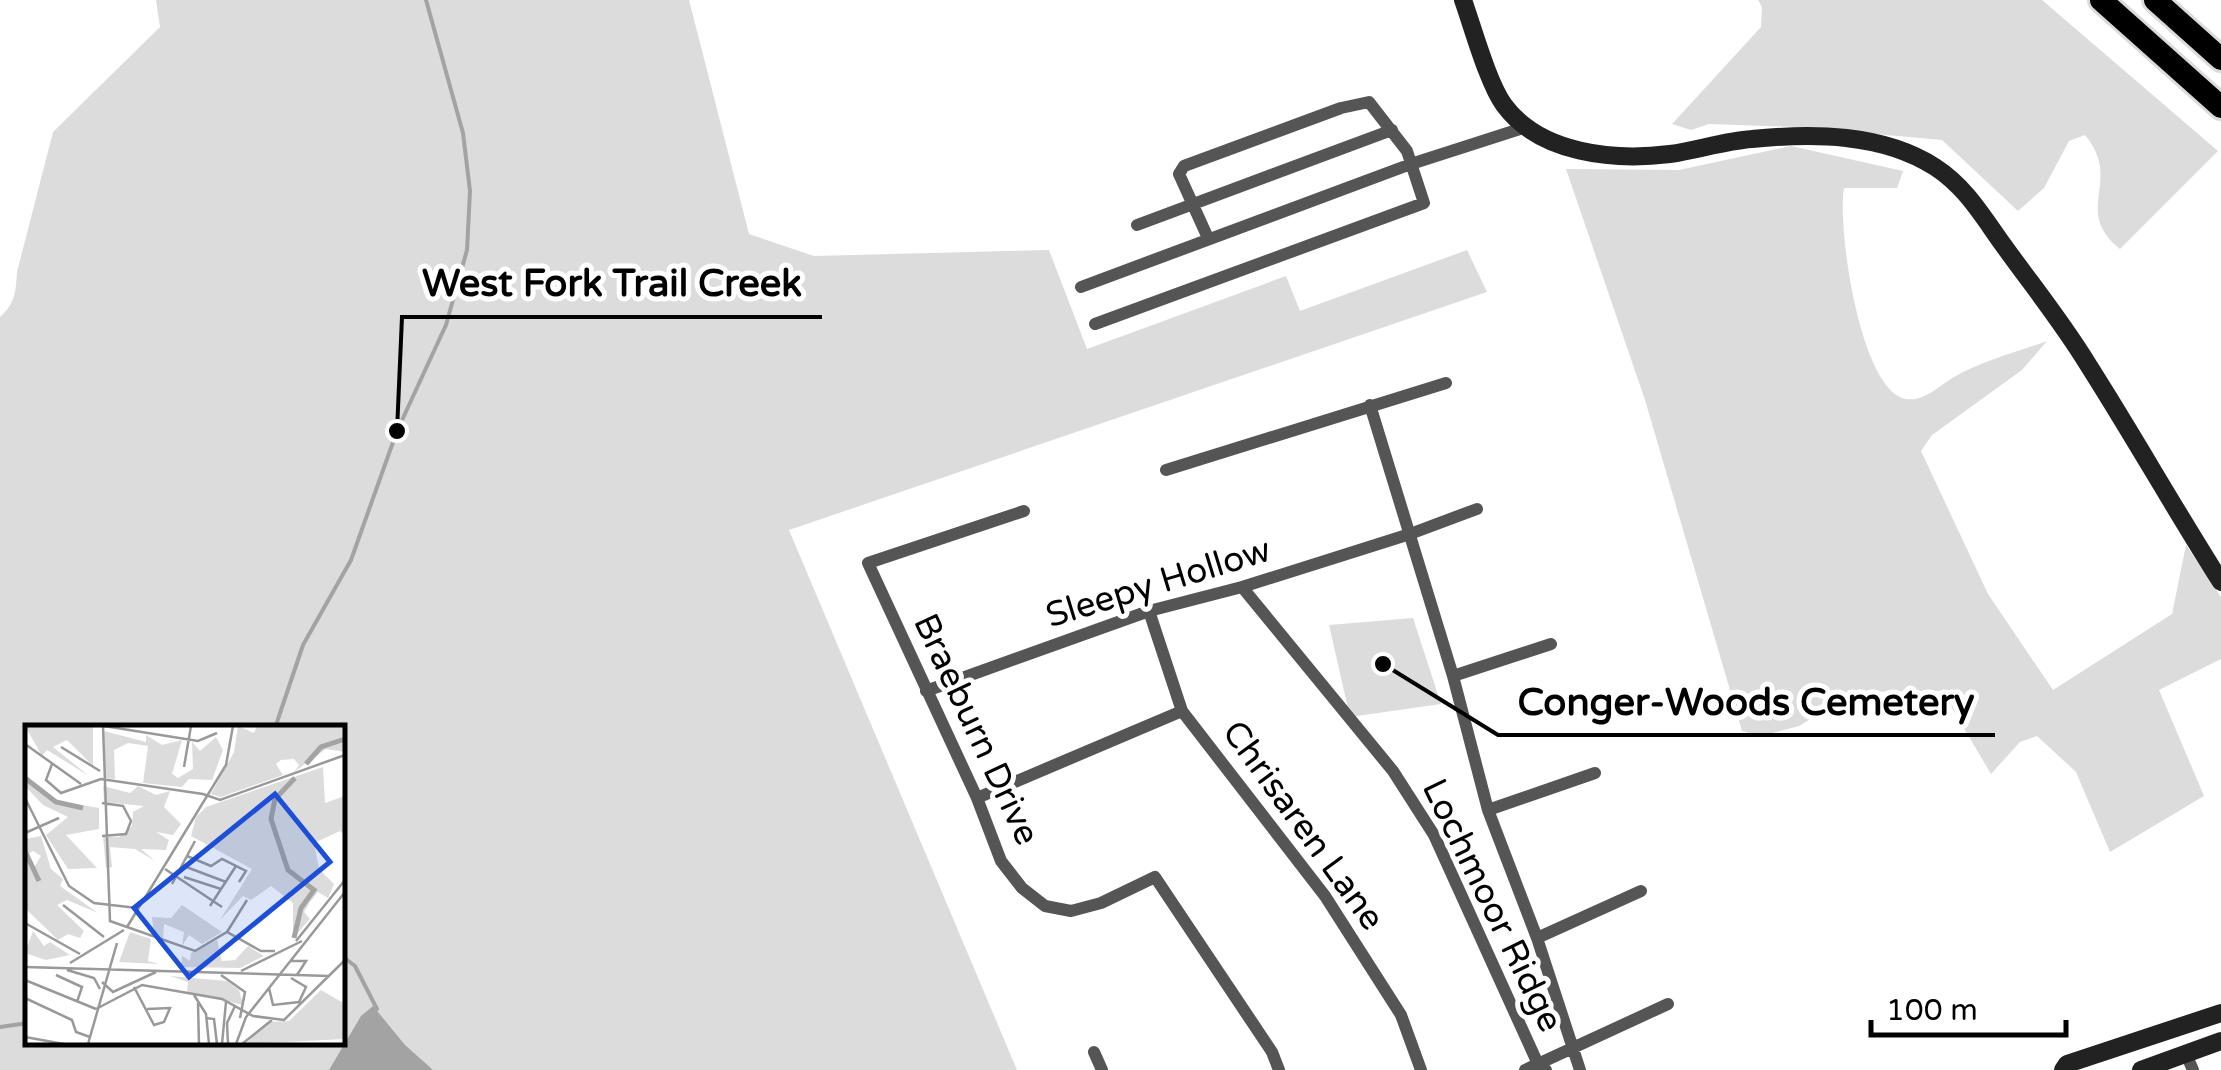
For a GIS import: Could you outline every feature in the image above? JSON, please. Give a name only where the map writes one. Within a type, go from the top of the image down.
[{"type":"highway","points":[[2101,0],[2221,107]]},
{"type":"highway","points":[[2155,0],[2221,59]]},
{"type":"street","points":[[1463,0],[1501,102],[1523,128],[1540,138],[1577,149],[1635,156],[1674,154],[1748,139],[1826,137],[1884,144],[1937,168],[1979,208],[2052,310],[2221,582]]},
{"type":"street","points":[[1095,324],[1424,204],[1412,164],[1369,102],[1342,108],[1184,166],[1179,174],[1208,238]]},
{"type":"street","points":[[1081,287],[1412,164],[1523,128]]},
{"type":"street","points":[[1137,225],[1392,130]]},
{"type":"street","points":[[1166,470],[1446,384]]},
{"type":"street","points":[[1370,405],[1488,810],[1537,938],[1580,1070]]},
{"type":"street","name":"Sleepy Hollow","points":[[926,691],[1149,611],[1242,587],[1476,509]]},
{"type":"street","name":"Braeburn Drive","points":[[1024,511],[868,564],[977,798],[1001,861],[1022,888],[1045,906],[1071,911],[1101,903],[1156,877],[1280,1070]]},
{"type":"street","name":"Lochmoor Ridge","points":[[1242,587],[1393,770],[1434,835],[1537,1068]]},
{"type":"street","name":"Chrisaren Lane","points":[[1149,611],[1182,711],[1325,896],[1401,1015],[1421,1070]]},
{"type":"street","points":[[1452,676],[1551,644]]},
{"type":"street","points":[[977,798],[1182,711]]},
{"type":"street","points":[[1488,810],[1595,773]]},
{"type":"street","points":[[1537,938],[1641,891]]},
{"type":"street","points":[[1537,1068],[1668,1004]]},
{"type":"street","points":[[2063,1070],[2066,1064],[2221,1013]]},
{"type":"street","points":[[2140,1070],[2189,1062],[2221,1041]]},
{"type":"street","points":[[1094,1052],[1102,1070]]},
{"type":"shaded area","points":[[156,0],[689,0],[749,234],[814,256],[1049,250],[1087,349],[1286,276],[1300,311],[1467,250],[1487,292],[789,530],[1017,1070],[0,1070],[0,317],[14,297],[53,132],[160,27]]},
{"type":"shaded area","points":[[1758,0],[2042,0],[2218,151],[2120,249],[2099,221],[2100,167],[2085,135],[2069,141],[2044,188],[2018,211],[1942,140],[1798,127],[1709,124],[1691,130],[1672,124],[1761,27],[1762,7]]},
{"type":"shaded area","points":[[1791,146],[1903,171],[1897,188],[1844,188],[1844,236],[1855,305],[1876,368],[1890,389],[1906,399],[1919,398],[1976,366],[2047,341],[2022,370],[1932,435],[1921,451],[1988,594],[2053,690],[2172,614],[2186,545],[2221,597],[2221,659],[2159,690],[2204,796],[2110,852],[2076,772],[2037,736],[2020,742],[1991,774],[1942,691],[1856,692],[1799,726],[1761,736],[1742,731],[1645,400],[1566,169],[1679,170]]},
{"type":"shaded area","points":[[1413,618],[1441,704],[1350,717],[1329,625]]},
{"type":"shaded area","points":[[373,1006],[405,1045],[433,1070],[329,1070],[361,1016]]},
{"type":"waterway","points":[[276,725],[303,645],[351,560],[397,431],[446,325],[467,250],[470,191],[463,133],[426,0]]},
{"type":"waterway","points":[[345,958],[355,966],[377,1009]]},
{"type":"waterway","points":[[0,1027],[25,1023]]},
{"type":"place","name":"West Fork Trail Creek","points":[[397,431]]},
{"type":"place","name":"Conger-Woods Cemetery","points":[[1383,664]]}]
